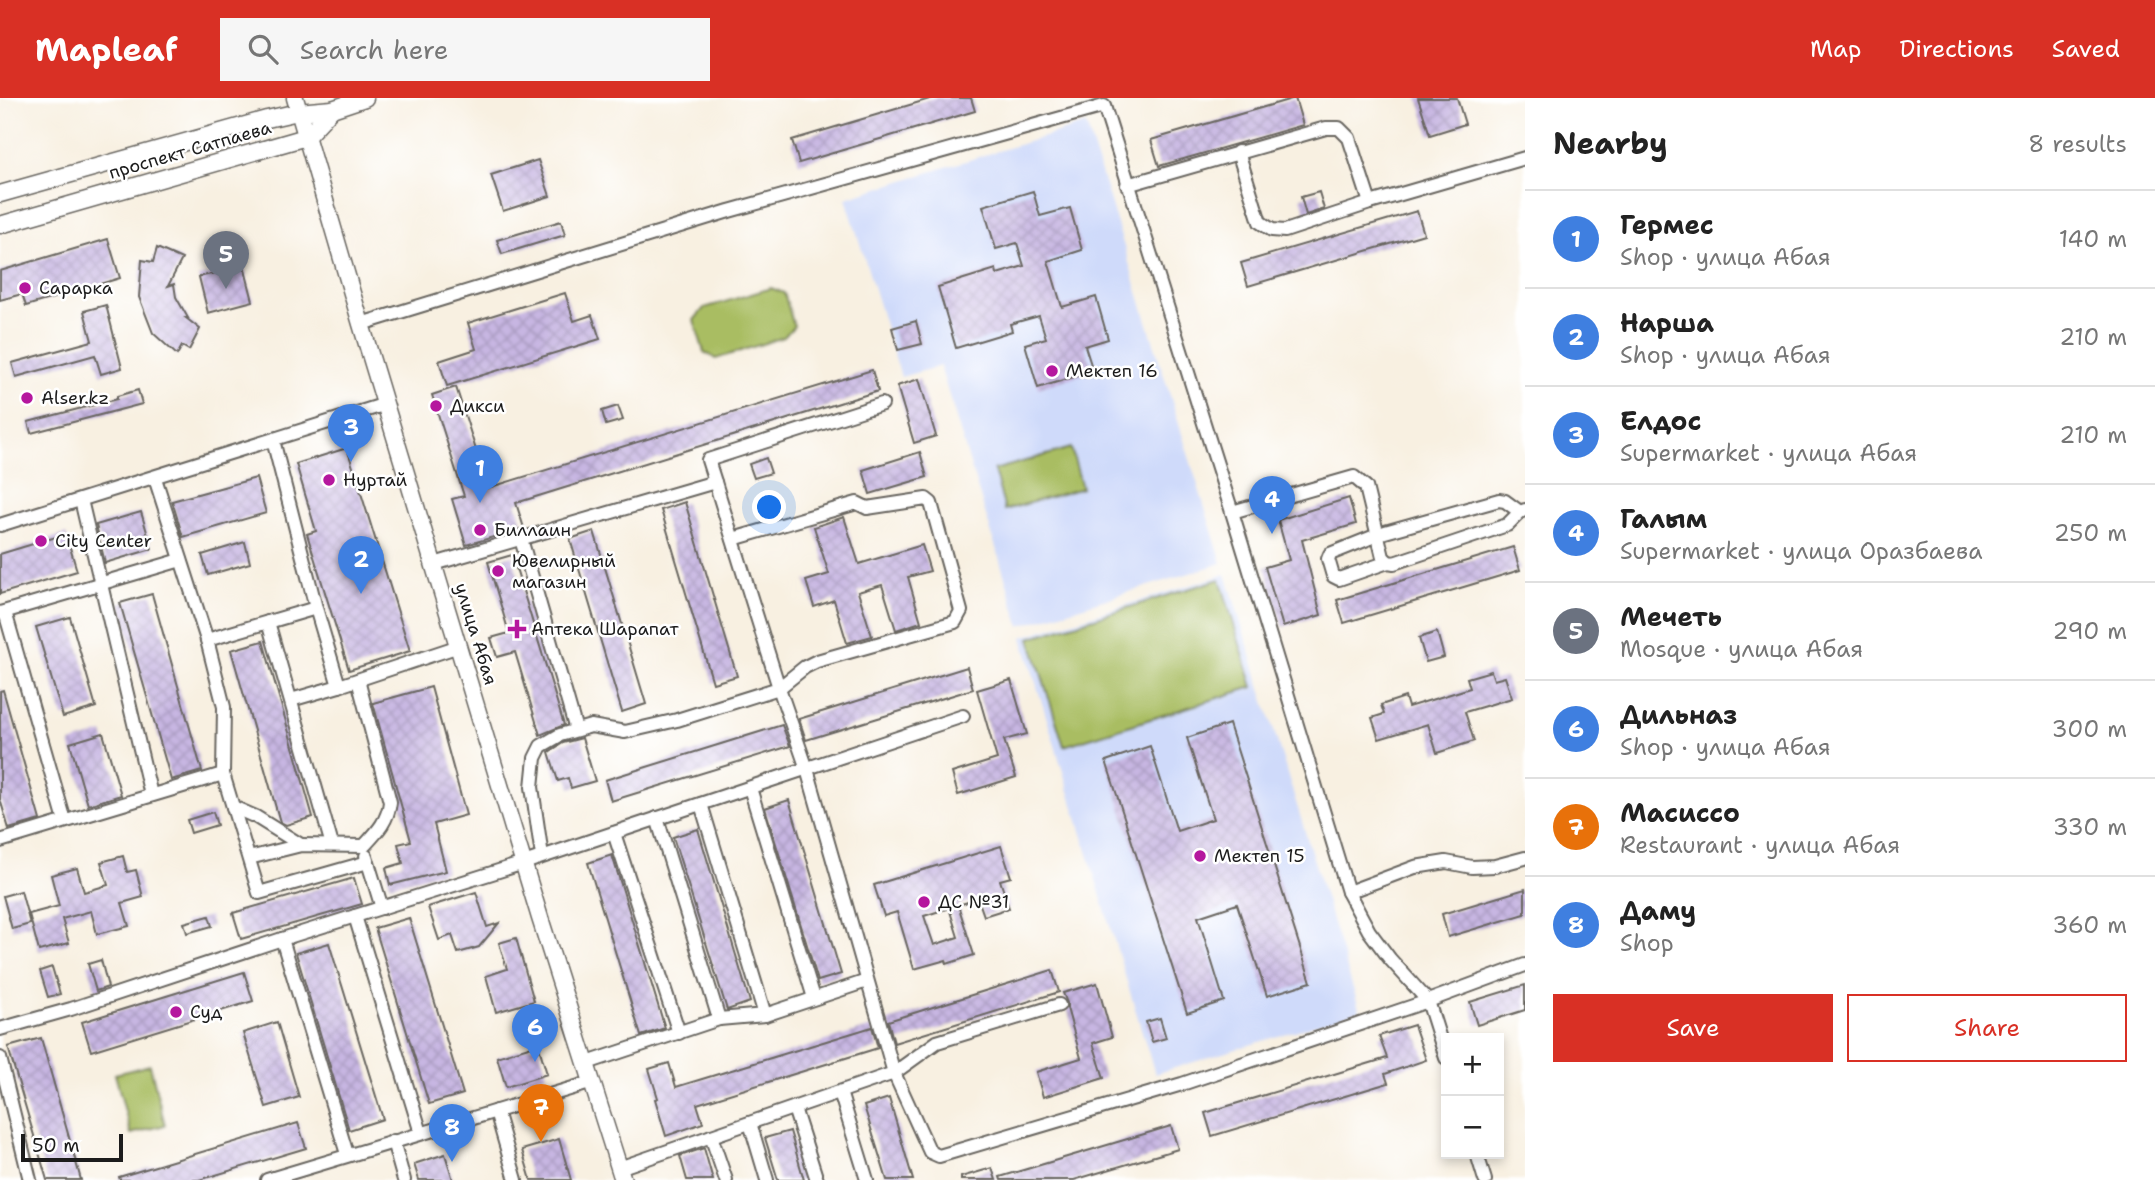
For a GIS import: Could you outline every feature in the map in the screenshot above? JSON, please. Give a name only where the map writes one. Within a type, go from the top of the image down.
[{"type":"street","name":"проспект Сатпаева","points":[[0,194],[296,105],[332,109],[365,98]]},
{"type":"street","points":[[361,324],[729,211],[1106,102],[1127,185],[1232,512],[1348,892],[1376,940],[1429,1001],[1441,1041]]},
{"type":"street","name":"улица Абая","points":[[296,105],[524,863],[621,1174]]},
{"type":"street","points":[[306,137],[332,109]]},
{"type":"street","points":[[1127,185],[1326,128],[1339,128],[1349,138],[1370,203]]},
{"type":"street","name":"проспект Сатпаева","points":[[0,225],[306,137]]},
{"type":"street","points":[[1238,152],[1260,222],[1272,230],[1285,231],[1525,158]]},
{"type":"street","points":[[0,525],[386,404]]},
{"type":"street","points":[[882,404],[708,460],[807,769],[894,1073],[930,1152],[939,1156],[1182,1084],[1429,1001],[1525,965]]},
{"type":"street","points":[[273,440],[339,686]]},
{"type":"street","points":[[1232,512],[1354,477],[1366,487],[1377,536],[1386,559],[1394,563],[1507,525],[1522,511],[1499,500],[1377,536],[1330,554],[1328,559],[1333,576],[1339,579],[1386,559]]},
{"type":"street","points":[[155,478],[207,640],[224,706],[223,774],[259,893],[368,862]]},
{"type":"street","points":[[434,564],[715,482]]},
{"type":"street","points":[[542,856],[533,787],[535,758],[541,746],[550,739],[591,726],[625,732],[677,720],[779,688],[817,661],[955,622],[961,611],[931,503],[926,499],[867,508],[857,503],[733,539]]},
{"type":"street","points":[[81,500],[151,795]]},
{"type":"street","points":[[521,539],[576,730]]},
{"type":"street","points":[[65,821],[3,612],[181,560]]},
{"type":"street","points":[[207,640],[316,608]]},
{"type":"street","points":[[268,622],[332,845]]},
{"type":"street","points":[[291,700],[459,646]]},
{"type":"street","points":[[249,858],[301,845],[364,846],[383,825],[389,814],[390,802],[358,680]]},
{"type":"street","points":[[0,1029],[71,1009],[524,863],[963,716]]},
{"type":"street","points":[[0,841],[223,774]]},
{"type":"street","points":[[750,788],[814,998]]},
{"type":"street","points":[[701,804],[765,1015]]},
{"type":"street","points":[[233,807],[256,817],[301,845]]},
{"type":"street","points":[[657,818],[719,1019]]},
{"type":"street","points":[[614,833],[679,1033]]},
{"type":"street","points":[[364,846],[382,908]]},
{"type":"street","points":[[1348,892],[1415,867],[1446,862],[1472,867],[1495,866],[1525,858]]},
{"type":"street","points":[[355,916],[421,1133]]},
{"type":"street","points":[[282,939],[347,1154]]},
{"type":"street","points":[[587,1063],[719,1019],[765,1015],[867,981]]},
{"type":"street","points":[[621,1174],[711,1136],[894,1073],[937,1042],[1059,1005]]},
{"type":"street","points":[[0,1058],[30,1180]]},
{"type":"street","points":[[267,1180],[593,1082]]},
{"type":"street","points":[[840,1092],[867,1180]]},
{"type":"street","points":[[794,1108],[817,1180]]},
{"type":"street","points":[[496,1111],[516,1180]]},
{"type":"street","points":[[750,1123],[767,1180]]},
{"type":"street","points":[[711,1136],[726,1180]]},
{"type":"street","points":[[393,1141],[404,1180]]},
{"type":"street","points":[[1479,1159],[1485,1180]]},
{"type":"shaded area","name":"Мектеп 16","points":[[1086,124],[1222,563],[1020,626],[940,366],[901,377],[846,198]]},
{"type":"shaded area","name":"Мектеп 15","points":[[1226,574],[1360,1011],[1155,1074],[1022,637]]},
{"type":"green space","points":[[771,288],[784,293],[794,326],[784,337],[716,359],[704,352],[694,320],[704,308]]},
{"type":"green space","points":[[1071,448],[1082,488],[1005,510],[994,470]]},
{"type":"green space","points":[[1220,579],[1253,687],[1064,746],[1030,638]]},
{"type":"green space","points":[[150,1065],[165,1125],[131,1134],[115,1074]]},
{"type":"building","points":[[933,98],[971,98],[975,111],[799,163],[792,140]]},
{"type":"building","points":[[1295,98],[1303,125],[1159,166],[1151,140]]},
{"type":"building","points":[[1418,98],[1457,98],[1465,124],[1430,135]]},
{"type":"building","points":[[538,160],[550,196],[503,211],[491,175]]},
{"type":"building","points":[[1033,191],[1040,216],[1070,208],[1082,250],[1048,261],[1062,307],[1096,297],[1108,339],[1085,346],[1093,371],[1038,388],[1025,344],[1046,338],[1039,316],[1010,324],[1012,331],[956,348],[938,287],[996,269],[997,274],[1024,266],[1017,243],[996,249],[983,206]]},
{"type":"building","points":[[1319,192],[1324,209],[1306,215],[1301,197]]},
{"type":"building","points":[[1417,211],[1424,234],[1248,286],[1241,263]]},
{"type":"building","points":[[561,221],[565,235],[502,254],[497,240]]},
{"type":"building","points":[[108,239],[120,278],[26,306],[22,294],[0,300],[0,271]]},
{"type":"building","points":[[157,248],[182,259],[168,286],[174,284],[176,297],[186,318],[200,329],[189,350],[182,346],[177,355],[153,333],[139,297],[142,260],[153,262]]},
{"type":"building","points":[[244,266],[253,301],[208,313],[199,277]]},
{"type":"building","points":[[565,293],[574,321],[592,315],[600,339],[447,386],[439,361],[476,349],[468,323]]},
{"type":"building","points":[[106,305],[122,368],[101,374],[95,355],[16,377],[12,363],[92,341],[84,311]]},
{"type":"building","points":[[916,321],[922,344],[898,350],[892,328]]},
{"type":"building","points":[[872,370],[878,391],[516,503],[524,528],[466,545],[452,499],[464,496],[432,395],[456,387],[488,488]]},
{"type":"building","points":[[919,379],[936,436],[914,443],[897,386]]},
{"type":"building","points":[[138,390],[142,404],[31,433],[28,422],[117,399],[117,396]]},
{"type":"building","points":[[618,406],[623,420],[606,425],[602,411]]},
{"type":"building","points":[[347,448],[410,651],[349,670],[307,534],[316,531],[296,464]]},
{"type":"building","points":[[920,452],[927,477],[870,494],[863,470]]},
{"type":"building","points":[[766,458],[771,473],[754,478],[749,464]]},
{"type":"building","points":[[256,478],[266,513],[183,537],[172,501]]},
{"type":"building","points":[[1349,498],[1356,524],[1302,540],[1321,615],[1283,627],[1265,567],[1289,560],[1278,520]]},
{"type":"building","points":[[685,502],[737,676],[713,683],[661,510]]},
{"type":"building","points":[[141,512],[152,549],[105,563],[96,525]]},
{"type":"building","points":[[844,517],[859,564],[922,545],[930,571],[908,577],[921,622],[896,630],[882,585],[858,592],[872,636],[847,643],[834,600],[814,607],[806,581],[829,574],[814,527]]},
{"type":"building","points":[[594,531],[646,704],[622,712],[570,539]]},
{"type":"building","points":[[66,534],[77,571],[0,594],[0,554]]},
{"type":"building","points":[[245,542],[250,563],[208,575],[202,555]]},
{"type":"building","points":[[1513,547],[1520,570],[1344,623],[1337,600]]},
{"type":"building","points":[[512,555],[564,725],[540,735],[515,652],[497,657],[491,638],[509,633],[488,562]]},
{"type":"building","points":[[152,594],[202,771],[171,780],[120,603]]},
{"type":"building","points":[[70,617],[96,707],[63,717],[36,627]]},
{"type":"building","points":[[1437,632],[1444,657],[1426,662],[1419,638]]},
{"type":"building","points":[[263,641],[313,817],[286,825],[280,822],[231,650]]},
{"type":"building","points":[[967,667],[973,689],[806,740],[799,719]]},
{"type":"building","points":[[1491,671],[1494,680],[1505,677],[1512,698],[1465,712],[1474,741],[1437,753],[1428,724],[1379,739],[1372,718],[1384,714],[1381,705],[1405,697],[1408,707],[1470,688],[1467,678]]},
{"type":"building","points":[[1011,680],[1027,734],[1004,740],[1016,777],[958,795],[952,773],[997,759],[977,690]]},
{"type":"building","points":[[431,687],[466,815],[434,824],[446,871],[390,885],[386,868],[403,863],[398,844],[411,841],[373,703]]},
{"type":"building","points":[[3,690],[40,820],[9,829],[0,799],[0,691]]},
{"type":"building","points":[[1229,724],[1311,982],[1267,996],[1237,904],[1198,917],[1224,1001],[1187,1013],[1106,761],[1150,746],[1177,831],[1213,819],[1187,738]]},
{"type":"building","points":[[782,725],[790,746],[611,801],[605,780]]},
{"type":"building","points":[[103,733],[121,795],[88,805],[70,743]]},
{"type":"building","points":[[582,738],[595,781],[571,788],[568,778],[558,781],[549,752],[563,743]]},
{"type":"building","points":[[789,800],[841,974],[818,981],[765,808]]},
{"type":"building","points":[[213,812],[217,825],[191,833],[187,820]]},
{"type":"building","points":[[698,829],[750,1002],[727,1010],[673,837]]},
{"type":"building","name":"ДС №31","points":[[1001,846],[1011,877],[1000,880],[1009,908],[984,916],[978,899],[958,905],[974,955],[947,964],[946,960],[914,969],[897,912],[884,916],[874,885]],"holes":[[[949,908],[958,937],[934,945],[924,916]]]},
{"type":"building","points":[[612,855],[665,1028],[641,1036],[588,863]]},
{"type":"building","points":[[123,856],[127,872],[136,870],[143,897],[122,903],[129,926],[97,934],[91,911],[62,919],[69,943],[39,951],[29,914],[59,906],[51,875],[77,868],[84,892],[108,885],[101,862]]},
{"type":"building","points":[[354,878],[362,904],[241,939],[233,913]]},
{"type":"building","points":[[1525,889],[1525,914],[1448,937],[1442,914]]},
{"type":"building","points":[[21,891],[30,924],[12,929],[3,896]]},
{"type":"building","points":[[476,892],[487,927],[499,923],[479,947],[458,953],[452,935],[439,940],[428,907]]},
{"type":"building","points":[[209,916],[212,926],[187,933],[184,923]]},
{"type":"building","points":[[409,918],[463,1094],[429,1104],[375,928]]},
{"type":"building","points":[[516,938],[534,1001],[496,1012],[486,976],[507,969],[499,943]]},
{"type":"building","points":[[329,943],[383,1119],[349,1130],[296,953]]},
{"type":"building","points":[[101,960],[108,987],[96,991],[88,964]]},
{"type":"building","points":[[52,967],[60,994],[48,997],[40,971]]},
{"type":"building","points":[[1052,970],[1059,992],[894,1043],[888,1021]]},
{"type":"building","points":[[244,972],[253,1001],[91,1051],[82,1022]]},
{"type":"building","points":[[1097,983],[1112,1037],[1093,1043],[1104,1078],[1043,1097],[1036,1072],[1081,1058],[1063,993]]},
{"type":"building","points":[[1525,985],[1525,1010],[1477,1025],[1470,1002]]},
{"type":"building","points":[[1160,1018],[1166,1038],[1152,1042],[1146,1022]]},
{"type":"building","points":[[277,1022],[299,1097],[266,1107],[243,1033]]},
{"type":"building","points":[[1414,1025],[1426,1060],[1385,1074],[1388,1083],[1212,1136],[1205,1113],[1387,1058],[1379,1036]]},
{"type":"building","points":[[872,1027],[878,1048],[697,1104],[703,1123],[666,1136],[649,1069],[669,1063],[676,1087]]},
{"type":"building","points":[[41,1038],[81,1180],[47,1180],[8,1047]]},
{"type":"building","points":[[538,1044],[547,1074],[506,1087],[497,1057]]},
{"type":"building","points":[[889,1098],[913,1180],[887,1180],[864,1106]]},
{"type":"building","points":[[298,1123],[306,1148],[199,1180],[120,1180],[119,1177]]},
{"type":"building","points":[[1171,1126],[1178,1149],[1074,1180],[1001,1180],[1000,1177]]},
{"type":"building","points":[[790,1131],[804,1180],[778,1180],[765,1138]]},
{"type":"building","points":[[559,1139],[571,1180],[531,1180],[522,1150]]},
{"type":"building","points":[[704,1148],[713,1180],[687,1180],[680,1156]]},
{"type":"building","points":[[445,1154],[453,1180],[419,1180],[414,1164]]},
{"type":"building","points":[[992,1168],[996,1180],[961,1180],[961,1177]]},
{"type":"place","name":"Сарарка","points":[[25,288]]},
{"type":"place","name":"Мечеть","points":[[226,289]]},
{"type":"place","name":"Мектеп 16","points":[[1052,371]]},
{"type":"place","name":"Alser.kz","points":[[27,398]]},
{"type":"place","name":"Дикси","points":[[436,406]]},
{"type":"place","name":"Елдос","points":[[351,462]]},
{"type":"place","name":"Нуртай","points":[[329,480]]},
{"type":"place","name":"Гермес","points":[[480,503]]},
{"type":"place","name":"Биллаин","points":[[480,530]]},
{"type":"place","name":"Галым","points":[[1272,534]]},
{"type":"place","name":"City Center","points":[[41,541]]},
{"type":"place","name":"Ювелирный магазин","points":[[498,571]]},
{"type":"place","name":"Нарша","points":[[361,594]]},
{"type":"place","name":"Аптека Шарапат","points":[[517,629]]},
{"type":"place","name":"Мектеп 15","points":[[1200,856]]},
{"type":"place","name":"ДС №31","points":[[924,902]]},
{"type":"place","name":"Суд","points":[[176,1012]]},
{"type":"place","name":"Дильназ","points":[[535,1062]]},
{"type":"place","name":"Масиссо","points":[[541,1142]]},
{"type":"place","name":"Даму","points":[[452,1162]]}]
